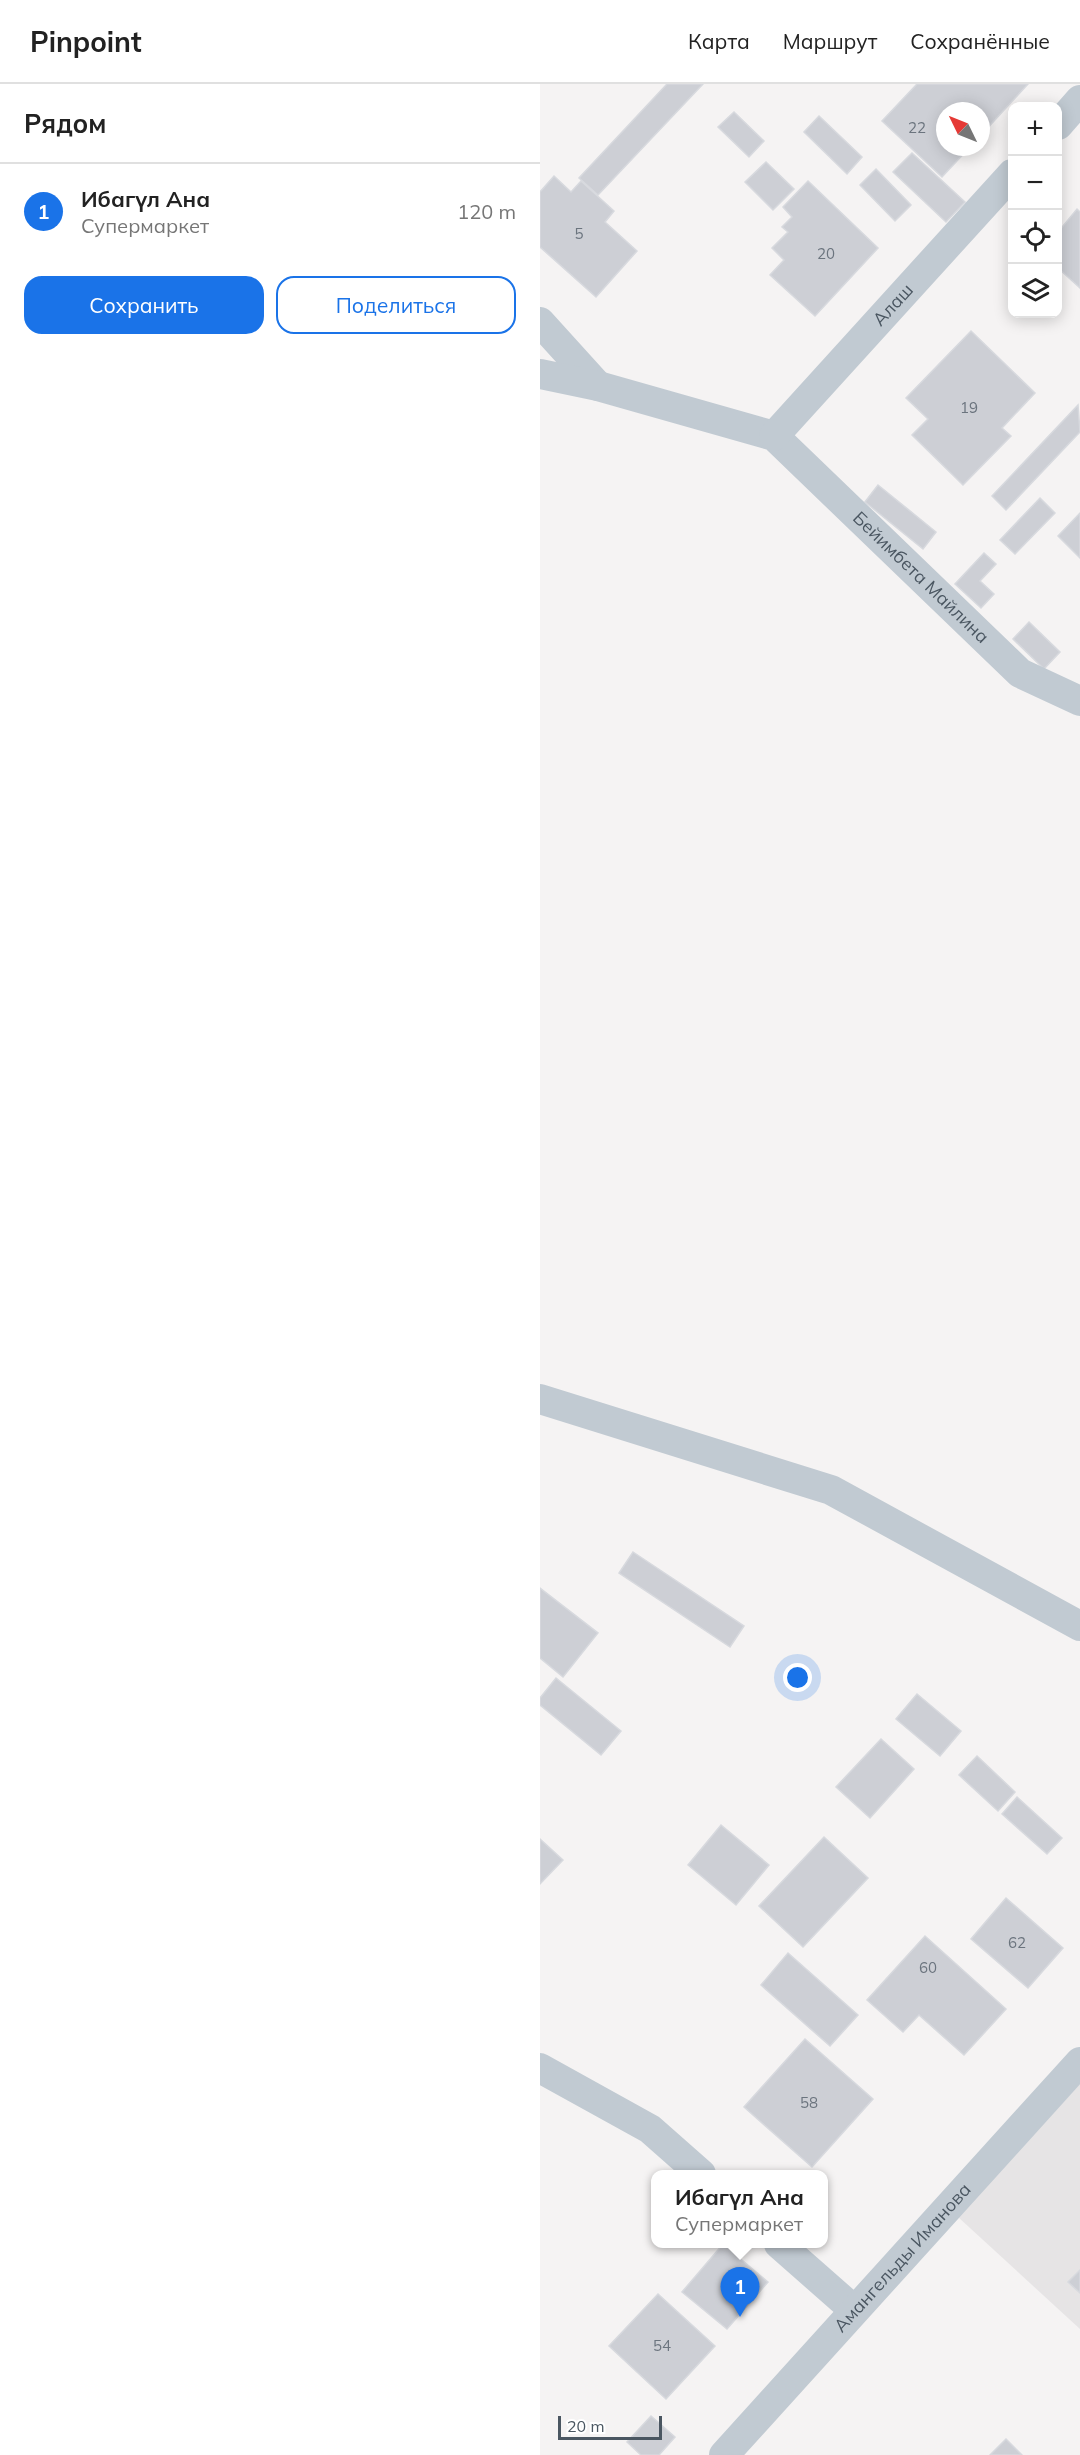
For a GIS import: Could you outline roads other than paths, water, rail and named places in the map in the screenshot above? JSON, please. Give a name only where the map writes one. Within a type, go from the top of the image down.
[{"type":"street","points":[[1062,120],[1080,100]]},
{"type":"street","name":"Алаш","points":[[774,436],[1008,178]]},
{"type":"street","points":[[540,322],[598,386]]},
{"type":"street","points":[[540,374],[598,386],[774,436]]},
{"type":"street","name":"Бейимбета Майлина","points":[[774,436],[1020,674],[1080,701]]},
{"type":"street","points":[[540,1399],[831,1490],[1080,1626]]},
{"type":"street","name":"Амангельды Иманова","points":[[724,2455],[1080,2062]]},
{"type":"street","points":[[540,2068],[650,2129],[695,2170]]},
{"type":"street","points":[[784,2248],[854,2310]]},
{"type":"place","name":"Ибагүл Ана","points":[[740,2317]]}]
